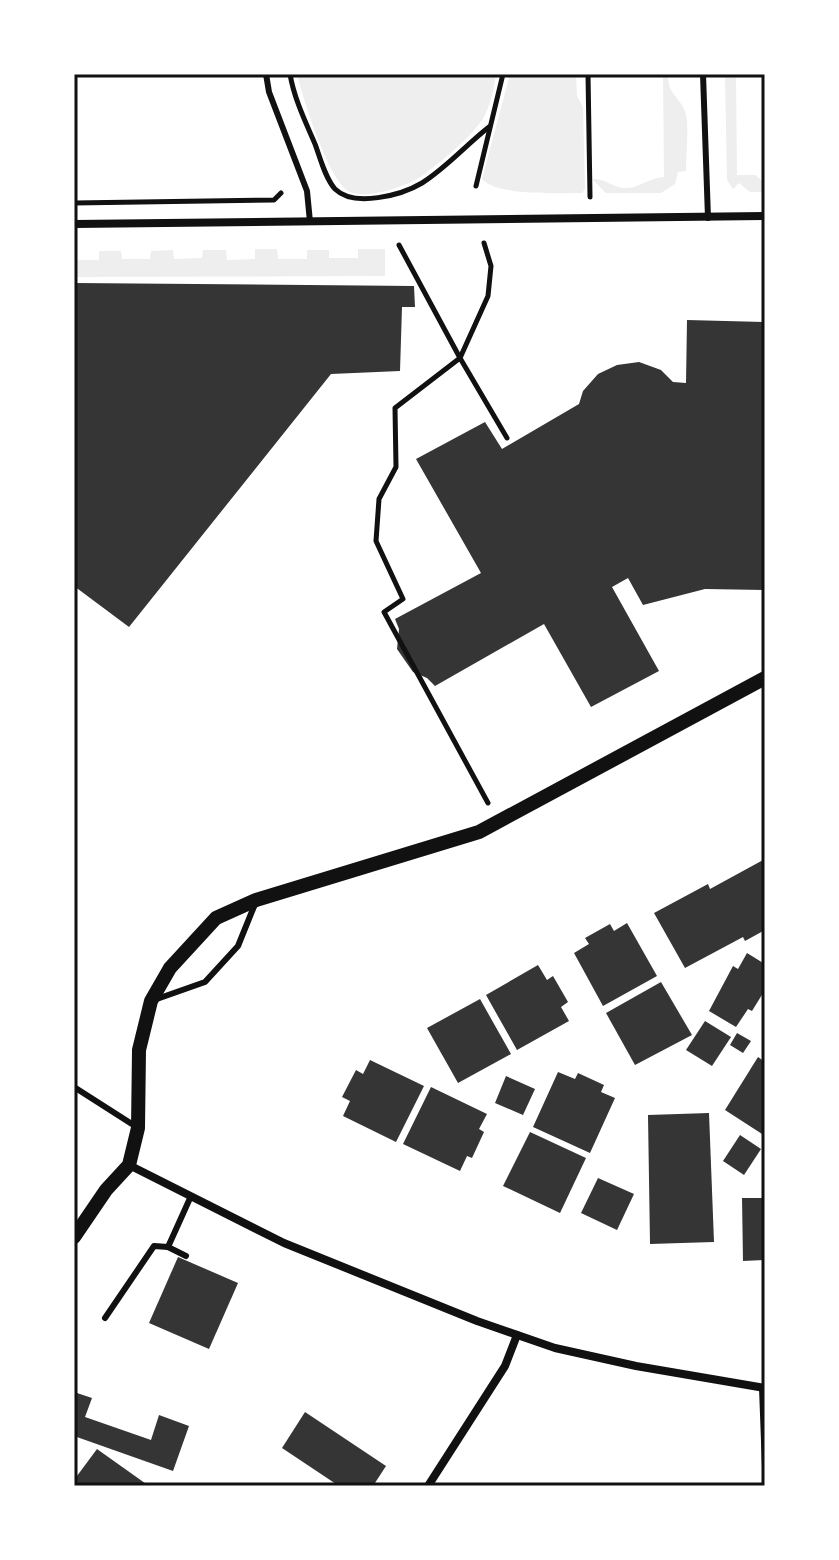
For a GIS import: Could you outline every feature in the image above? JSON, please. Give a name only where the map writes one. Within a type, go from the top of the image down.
[{"type":"street","points":[[74,224],[765,216]]},
{"type":"street","points":[[74,1237],[106,1190],[129,1165],[138,1128],[139,1050],[151,1001],[170,968],[216,918],[256,900],[479,832],[765,678]]},
{"type":"street","points":[[129,1165],[284,1243],[477,1321],[555,1348],[636,1366],[764,1388]]},
{"type":"street","points":[[428,1486],[505,1366],[517,1335]]},
{"type":"lane","points":[[266,74],[269,92],[307,191],[310,222]]},
{"type":"lane","points":[[703,74],[708,218]]},
{"type":"lane","points":[[151,1001],[195,987],[214,973],[238,946],[256,900]]},
{"type":"lane","points":[[74,1087],[138,1128]]},
{"type":"lane","points":[[168,1247],[191,1196]]},
{"type":"lane","points":[[105,1318],[154,1246],[168,1247],[186,1256]]},
{"type":"lane","points":[[764,1388],[765,1468]]},
{"type":"path","points":[[290,74],[300,108],[327,174],[334,188],[345,196],[375,198],[421,184],[489,127]]},
{"type":"path","points":[[476,186],[503,74]]},
{"type":"path","points":[[588,74],[590,197]]},
{"type":"path","points":[[74,203],[274,200],[281,193]]},
{"type":"path","points":[[484,243],[491,266],[488,296],[460,358],[395,408],[396,467],[379,499],[376,541],[403,599],[384,612],[488,803]]},
{"type":"path","points":[[399,245],[507,438]]},
{"type":"shaded area","points":[[297,74],[496,74],[485,115],[474,130],[439,163],[397,188],[355,194],[340,183],[332,171],[310,119]]},
{"type":"shaded area","points":[[510,74],[576,74],[577,96],[583,107],[585,189],[582,193],[514,191],[482,179]]},
{"type":"shaded area","points":[[663,74],[668,74],[670,87],[686,114],[686,171],[678,172],[675,184],[661,193],[606,193],[592,179],[629,188],[664,177]]},
{"type":"shaded area","points":[[725,74],[736,74],[737,175],[755,175],[765,183],[765,192],[750,192],[739,183],[733,189],[727,180]]},
{"type":"shaded area","points":[[255,249],[277,249],[278,259],[307,259],[307,250],[329,250],[329,258],[358,258],[358,249],[385,249],[385,276],[74,277],[74,260],[99,260],[99,251],[121,251],[122,259],[150,259],[151,251],[173,250],[174,259],[202,258],[203,250],[226,250],[227,260],[255,259]]},
{"type":"building","points":[[74,283],[414,286],[415,307],[402,307],[400,371],[331,374],[129,627],[74,586]]},
{"type":"building","points":[[687,320],[765,322],[765,590],[705,589],[643,605],[628,578],[612,587],[659,671],[591,707],[544,624],[435,686],[427,678],[413,672],[397,649],[399,629],[395,619],[481,573],[416,459],[485,422],[502,449],[579,404],[583,391],[598,374],[617,365],[639,362],[661,370],[673,382],[686,383]]},
{"type":"building","points":[[765,859],[765,930],[745,941],[743,937],[685,968],[654,913],[708,884],[710,889]]},
{"type":"building","points":[[627,923],[657,976],[603,1006],[574,953],[589,944],[585,938],[610,924],[614,931]]},
{"type":"building","points":[[747,953],[765,964],[765,990],[752,1011],[748,1009],[736,1027],[709,1011],[733,966],[738,969]]},
{"type":"building","points":[[538,965],[547,980],[553,976],[568,1002],[561,1007],[569,1021],[517,1050],[486,995]]},
{"type":"building","points":[[661,982],[692,1035],[635,1065],[606,1013]]},
{"type":"building","points":[[480,999],[511,1054],[458,1083],[427,1028]]},
{"type":"building","points":[[705,1021],[731,1037],[712,1066],[686,1050]]},
{"type":"building","points":[[737,1033],[751,1041],[743,1053],[730,1045]]},
{"type":"building","points":[[758,1057],[765,1062],[765,1136],[725,1110]]},
{"type":"building","points":[[370,1060],[424,1086],[396,1142],[343,1116],[350,1101],[342,1097],[356,1070],[363,1074]]},
{"type":"building","points":[[558,1072],[575,1079],[578,1073],[604,1085],[601,1092],[615,1098],[590,1153],[533,1127]]},
{"type":"building","points":[[506,1076],[535,1089],[523,1115],[495,1103]]},
{"type":"building","points":[[431,1087],[487,1114],[479,1129],[484,1132],[472,1158],[467,1156],[460,1171],[403,1144]]},
{"type":"building","points":[[709,1113],[714,1242],[650,1244],[648,1115]]},
{"type":"building","points":[[530,1132],[586,1158],[560,1213],[503,1186]]},
{"type":"building","points":[[740,1135],[761,1149],[744,1175],[723,1161]]},
{"type":"building","points":[[598,1178],[634,1194],[617,1230],[581,1213]]},
{"type":"building","points":[[742,1198],[765,1198],[765,1260],[743,1261]]},
{"type":"building","points":[[178,1257],[238,1283],[209,1349],[149,1323]]},
{"type":"building","points":[[74,1392],[92,1398],[85,1417],[151,1440],[159,1415],[189,1426],[173,1471],[74,1436]]},
{"type":"building","points":[[305,1412],[386,1466],[373,1486],[339,1486],[282,1448]]},
{"type":"building","points":[[97,1449],[149,1486],[74,1486],[74,1480]]}]
